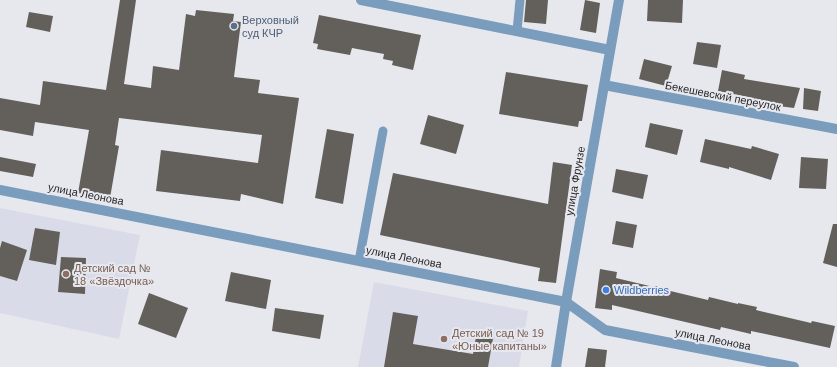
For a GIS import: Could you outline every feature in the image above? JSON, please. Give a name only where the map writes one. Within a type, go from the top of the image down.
[{"type":"street","points":[[362,0],[610,50]]},
{"type":"street","name":"улица Фрунзе","points":[[556,367],[619,0]]},
{"type":"street","name":"Бекешевский переулок","points":[[604,85],[837,130]]},
{"type":"street","name":"улица Леонова","points":[[0,190],[566,302],[605,330],[794,367]]},
{"type":"lane","points":[[517,31],[520,0]]},
{"type":"lane","points":[[359,261],[384,131]]},
{"type":"shaded area","name":"Детский сад № 18 «Звёздочка»","points":[[0,208],[140,235],[119,339],[0,313]]},
{"type":"shaded area","name":"Детский сад № 19 «Юные капитаны»","points":[[374,282],[528,311],[519,367],[358,367]]},
{"type":"building","points":[[120,0],[136,0],[124,84],[151,88],[153,66],[179,70],[186,14],[195,16],[196,10],[234,14],[233,21],[241,22],[234,77],[260,80],[258,93],[299,98],[283,204],[241,194],[240,201],[156,191],[161,150],[258,163],[262,135],[119,118],[115,145],[119,146],[110,198],[78,193],[89,130],[35,122],[33,136],[0,130],[0,98],[40,105],[43,81],[106,90]]},
{"type":"building","points":[[526,0],[548,0],[546,24],[524,22]]},
{"type":"building","points":[[585,0],[600,3],[596,33],[580,30]]},
{"type":"building","points":[[648,0],[683,0],[682,23],[647,21]]},
{"type":"building","points":[[29,12],[53,16],[50,32],[26,27]]},
{"type":"building","points":[[319,15],[421,35],[413,70],[392,65],[393,61],[383,59],[384,54],[352,48],[350,55],[317,49],[318,44],[313,43]]},
{"type":"building","points":[[697,42],[721,45],[717,68],[693,64]]},
{"type":"building","points":[[644,59],[672,66],[666,86],[639,79]]},
{"type":"building","points":[[722,70],[745,75],[744,79],[800,88],[794,108],[753,103],[754,98],[718,91]]},
{"type":"building","points":[[506,72],[588,85],[582,121],[579,121],[578,127],[499,114]]},
{"type":"building","points":[[804,88],[821,91],[818,111],[803,109]]},
{"type":"building","points":[[428,115],[464,125],[456,154],[420,144]]},
{"type":"building","points":[[650,123],[683,130],[677,155],[645,147]]},
{"type":"building","points":[[327,129],[354,134],[343,204],[315,198]]},
{"type":"building","points":[[705,139],[751,149],[752,146],[779,154],[771,180],[729,167],[729,169],[700,162]]},
{"type":"building","points":[[0,157],[36,164],[33,177],[0,171]]},
{"type":"building","points":[[801,157],[828,159],[826,189],[799,188]]},
{"type":"building","points":[[553,162],[572,165],[556,283],[538,281],[540,268],[380,235],[393,173],[548,204]]},
{"type":"building","points":[[616,169],[648,175],[643,199],[612,192]]},
{"type":"building","points":[[616,221],[637,225],[633,248],[612,244]]},
{"type":"building","points":[[833,224],[837,224],[837,267],[823,263]]},
{"type":"building","points":[[35,228],[60,232],[56,265],[29,260]]},
{"type":"building","points":[[2,241],[27,250],[17,281],[0,276],[0,248]]},
{"type":"building","points":[[61,257],[86,258],[85,294],[58,292]]},
{"type":"building","points":[[600,269],[617,272],[616,278],[708,300],[709,297],[757,307],[756,310],[811,323],[812,321],[835,326],[830,348],[751,331],[751,334],[721,327],[720,330],[612,305],[612,310],[595,308]]},
{"type":"building","points":[[231,272],[271,280],[266,309],[225,301]]},
{"type":"building","points":[[149,293],[188,308],[176,338],[138,324]]},
{"type":"building","points":[[275,308],[324,315],[320,339],[272,331]]},
{"type":"building","points":[[393,312],[418,316],[413,344],[473,354],[477,331],[494,333],[488,367],[384,367]]},
{"type":"building","points":[[588,348],[607,350],[605,367],[585,367]]},
{"type":"place","name":"Верховный суд КЧР","points":[[234,26]]},
{"type":"place","name":"Детский сад № 18 «Звёздочка»","points":[[66,274]]},
{"type":"place","name":"Wildberries","points":[[606,290]]},
{"type":"place","name":"Детский сад № 19 «Юные капитаны»","points":[[444,339]]}]
